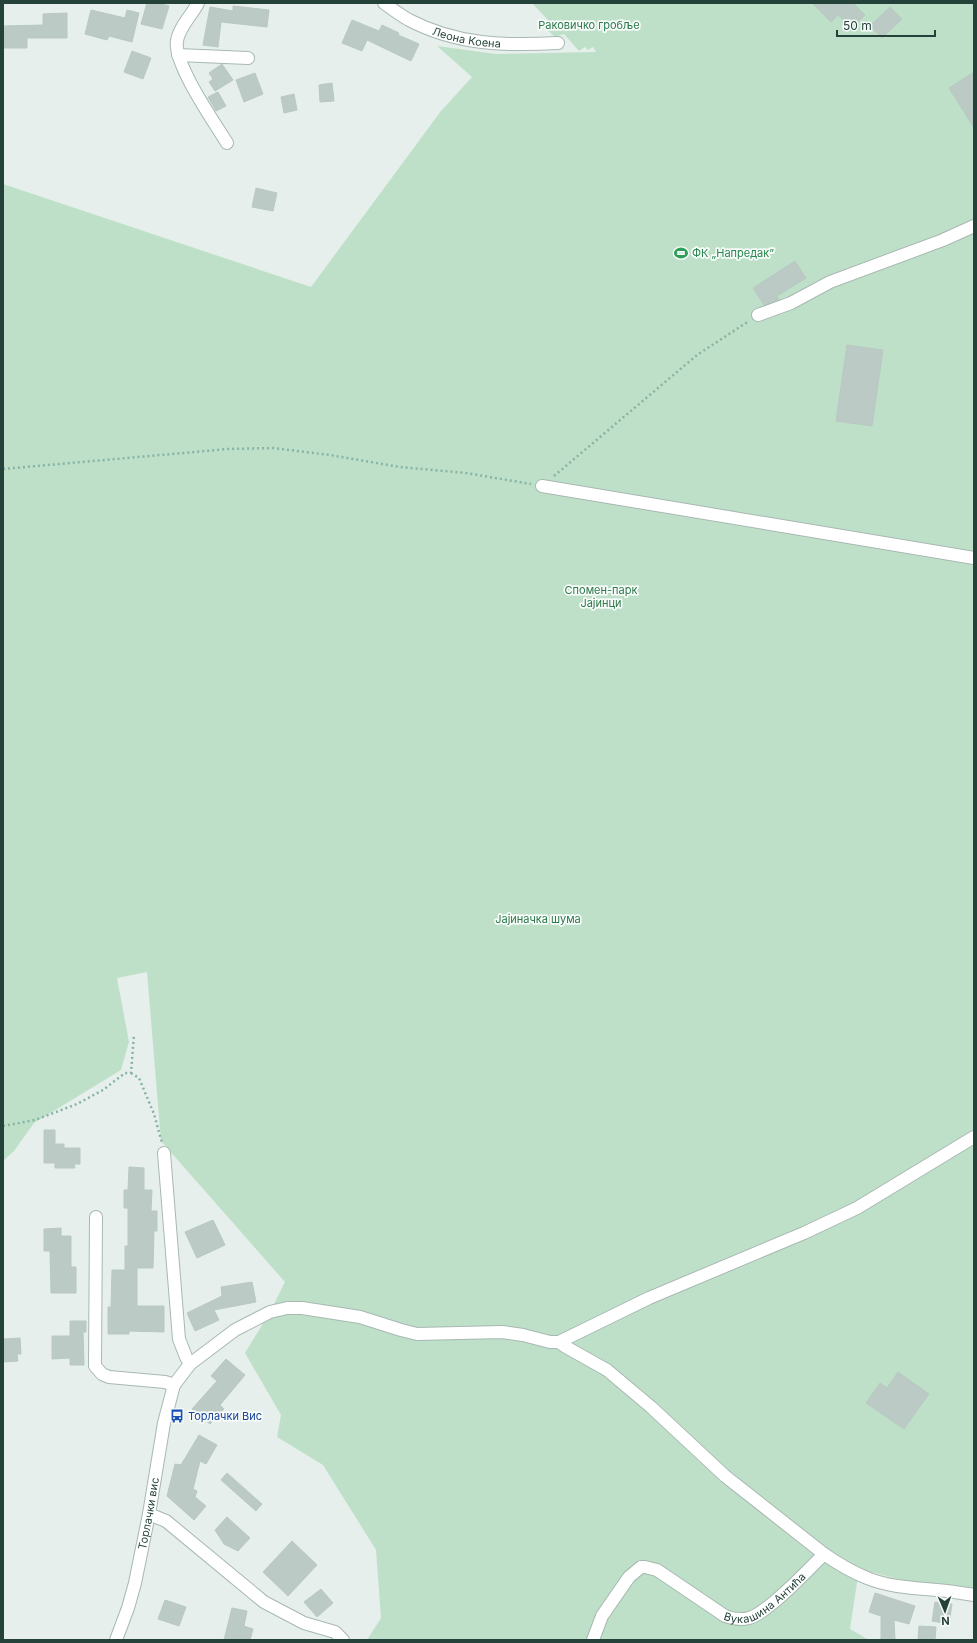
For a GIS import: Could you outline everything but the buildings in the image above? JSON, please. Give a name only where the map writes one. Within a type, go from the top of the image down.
[{"type":"street","points":[[198,3],[178,34],[176,45],[178,55],[186,73],[227,143]]},
{"type":"street","name":"Леона Коена","points":[[384,3],[408,20],[445,35],[491,44],[531,45],[558,43]]},
{"type":"street","points":[[178,55],[248,58]]},
{"type":"street","points":[[758,315],[791,303],[830,282],[943,240],[974,226]]},
{"type":"street","points":[[542,486],[974,558]]},
{"type":"street","points":[[974,1137],[857,1208],[796,1236],[649,1298],[559,1342],[607,1370],[651,1407],[725,1476],[824,1554],[839,1564],[868,1579],[917,1589],[938,1590],[974,1595]]},
{"type":"street","points":[[164,1153],[179,1339],[190,1364]]},
{"type":"street","points":[[96,1217],[95,1366],[102,1374],[109,1377],[165,1382],[174,1385]]},
{"type":"street","name":"Торлачки вис","points":[[116,1640],[132,1596],[149,1514],[164,1423],[174,1385],[190,1364],[235,1330],[270,1312],[287,1308],[302,1308],[360,1317],[417,1334],[502,1332],[523,1335],[550,1342],[559,1342]]},
{"type":"street","points":[[149,1514],[166,1521],[264,1602],[304,1623],[334,1632],[343,1640]]},
{"type":"street","name":"Вукашина Антића","points":[[593,1640],[602,1616],[629,1577],[642,1568],[646,1567],[658,1570],[725,1616],[731,1619],[742,1619],[754,1616],[775,1601],[824,1554]]},
{"type":"path","points":[[3,469],[228,449],[273,448],[330,455],[400,467],[466,473],[542,486],[620,422],[697,355],[758,315]]},
{"type":"path","points":[[131,1073],[134,1034]]},
{"type":"path","points":[[3,1126],[35,1120],[77,1104],[102,1090],[125,1073],[131,1073],[139,1078],[154,1114],[164,1153]]},
{"type":"green space","name":"Јајиначка шума","points":[[532,3],[974,3],[974,1593],[910,1582],[859,1569],[850,1629],[869,1640],[367,1640],[381,1618],[376,1550],[323,1465],[277,1437],[281,1415],[245,1353],[270,1312],[285,1282],[161,1141],[147,972],[117,978],[129,1042],[121,1070],[34,1123],[14,1151],[3,1161],[3,184],[311,287],[441,111],[472,77],[437,46],[496,54],[596,52],[593,47],[588,50],[585,47],[579,51],[564,34],[555,37],[543,26],[548,20]]},
{"type":"place","name":"ФК „Напредак”","points":[[681,253]]},
{"type":"place","name":"Торлачки Вис","points":[[177,1416]]},
{"type":"park label","name":"Раковичко гробље","points":[[589,25]]},
{"type":"park label","name":"Спомен-парк Јајинци","points":[[601,596]]}]
